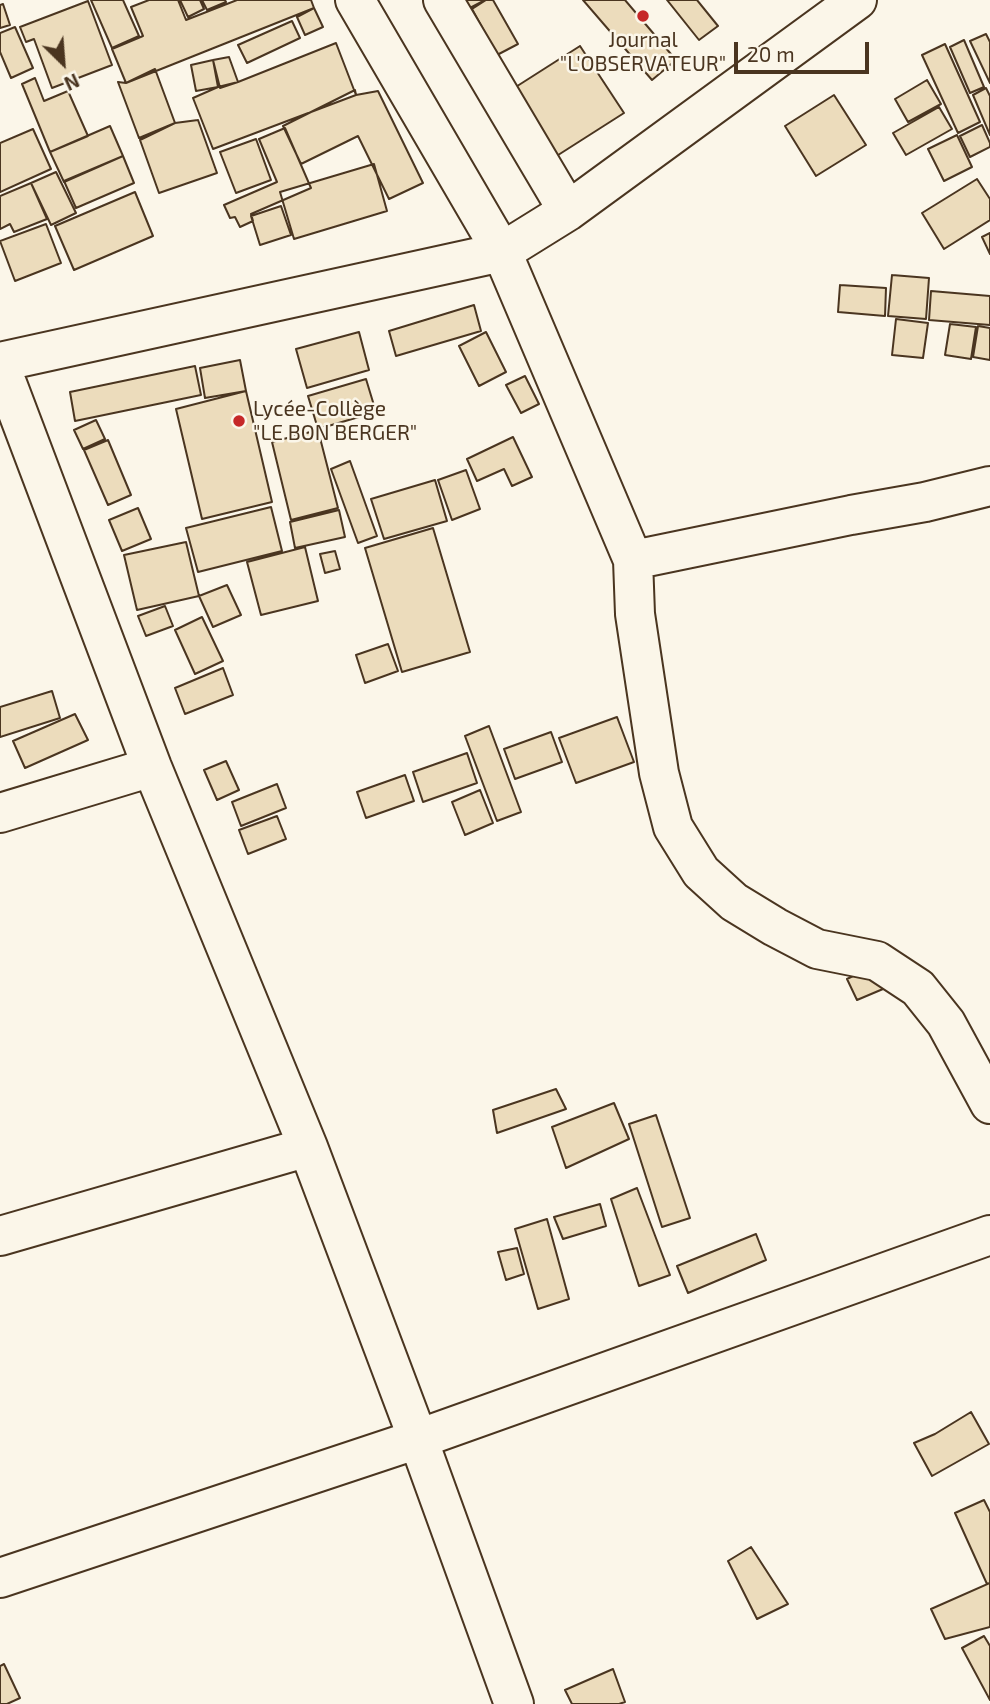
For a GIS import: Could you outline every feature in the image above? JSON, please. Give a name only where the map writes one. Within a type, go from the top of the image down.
[{"type":"street","points":[[355,0],[502,252],[633,560],[635,614],[659,773],[673,827],[701,872],[734,902],[775,928],[817,949],[877,961],[918,988],[946,1023],[990,1104]]},
{"type":"street","points":[[443,0],[568,211]]},
{"type":"street","points":[[514,1704],[308,1147],[152,767],[0,363],[502,252],[568,211],[857,0]]},
{"type":"street","points":[[633,560],[925,502],[990,486]]},
{"type":"street","points":[[0,813],[152,767]]},
{"type":"street","points":[[0,1236],[308,1147]]},
{"type":"street","points":[[0,1578],[418,1439],[990,1235]]},
{"type":"building","points":[[91,0],[123,0],[139,36],[112,48]]},
{"type":"building","points":[[149,0],[178,0],[186,20],[237,0],[311,0],[314,8],[126,83],[112,49],[143,36],[131,7]]},
{"type":"building","points":[[180,0],[200,0],[204,9],[188,17]]},
{"type":"building","points":[[202,0],[225,0],[226,2],[207,10]]},
{"type":"building","points":[[460,0],[485,0],[466,10]]},
{"type":"building","points":[[486,0],[493,0],[518,44],[497,55],[472,9]]},
{"type":"building","points":[[583,0],[625,0],[676,60],[652,80]]},
{"type":"building","points":[[667,0],[697,0],[718,26],[699,40]]},
{"type":"building","points":[[88,1],[112,65],[52,88],[34,39],[26,42],[20,27]]},
{"type":"building","points":[[3,4],[10,25],[0,28],[0,5]]},
{"type":"building","points":[[314,8],[323,27],[305,35],[297,17]]},
{"type":"building","points":[[292,21],[300,38],[247,63],[238,45]]},
{"type":"building","points":[[15,27],[33,68],[11,78],[0,52],[0,33]]},
{"type":"building","points":[[986,34],[990,42],[990,83],[970,41]]},
{"type":"building","points":[[964,40],[984,87],[970,93],[950,47]]},
{"type":"building","points":[[336,43],[356,95],[213,149],[193,98]]},
{"type":"building","points":[[945,44],[980,122],[958,133],[922,55]]},
{"type":"building","points":[[580,46],[624,113],[555,157],[511,90]]},
{"type":"building","points":[[229,57],[238,82],[220,88],[213,60]]},
{"type":"building","points":[[213,60],[218,87],[196,91],[191,65]]},
{"type":"building","points":[[155,69],[175,123],[139,138],[118,82],[126,83]]},
{"type":"building","points":[[35,78],[44,101],[68,91],[88,136],[50,152],[22,84]]},
{"type":"building","points":[[927,80],[941,104],[908,122],[895,99]]},
{"type":"building","points":[[986,88],[990,96],[990,135],[973,95]]},
{"type":"building","points":[[355,90],[356,95],[378,91],[423,183],[389,199],[358,136],[301,164],[283,126]]},
{"type":"building","points":[[834,95],[866,145],[816,176],[785,126]]},
{"type":"building","points":[[939,107],[952,129],[906,155],[893,133]]},
{"type":"building","points":[[198,120],[217,173],[159,193],[140,140],[175,123]]},
{"type":"building","points":[[982,125],[990,147],[970,157],[960,136]]},
{"type":"building","points":[[110,126],[123,156],[64,182],[50,152]]},
{"type":"building","points":[[285,128],[311,188],[251,214],[253,221],[240,227],[235,217],[230,218],[224,205],[277,182],[259,139]]},
{"type":"building","points":[[33,129],[51,169],[0,192],[0,143]]},
{"type":"building","points":[[957,135],[972,167],[944,181],[928,149]]},
{"type":"building","points":[[256,139],[271,180],[236,193],[220,152]]},
{"type":"building","points":[[123,156],[134,183],[76,208],[64,181]]},
{"type":"building","points":[[374,164],[387,211],[294,239],[280,192]]},
{"type":"building","points":[[56,172],[76,213],[51,225],[31,183]]},
{"type":"building","points":[[977,179],[990,199],[990,220],[944,249],[922,213]]},
{"type":"building","points":[[31,183],[47,219],[14,232],[10,224],[0,229],[0,196]]},
{"type":"building","points":[[135,192],[153,236],[74,270],[55,226]]},
{"type":"building","points":[[281,206],[291,235],[260,245],[251,216]]},
{"type":"building","points":[[46,224],[61,263],[15,281],[0,241]]},
{"type":"building","points":[[990,233],[990,254],[982,237]]},
{"type":"building","points":[[892,275],[929,278],[926,319],[888,316]]},
{"type":"building","points":[[840,285],[886,288],[885,316],[838,312]]},
{"type":"building","points":[[931,291],[990,296],[990,325],[929,320]]},
{"type":"building","points":[[474,305],[481,331],[396,356],[389,331]]},
{"type":"building","points":[[896,319],[928,323],[923,358],[892,355]]},
{"type":"building","points":[[950,324],[976,327],[971,359],[945,355]]},
{"type":"building","points":[[978,326],[990,328],[990,360],[973,357]]},
{"type":"building","points":[[359,332],[369,370],[307,388],[296,349]]},
{"type":"building","points":[[486,332],[506,372],[479,386],[459,346]]},
{"type":"building","points":[[240,360],[246,391],[205,398],[200,368]]},
{"type":"building","points":[[195,366],[201,395],[75,421],[70,392]]},
{"type":"building","points":[[525,376],[539,404],[521,413],[506,385]]},
{"type":"building","points":[[366,379],[376,412],[318,429],[308,396]]},
{"type":"building","points":[[246,391],[272,502],[202,519],[176,409]]},
{"type":"building","points":[[96,420],[105,439],[83,449],[74,430]]},
{"type":"building","points":[[318,430],[338,508],[291,520],[272,442]]},
{"type":"building","points":[[513,437],[532,477],[512,486],[504,469],[477,481],[467,459]]},
{"type":"building","points":[[108,440],[131,495],[108,505],[84,450]]},
{"type":"building","points":[[350,461],[377,536],[358,543],[331,469]]},
{"type":"building","points":[[466,470],[480,509],[452,520],[438,480]]},
{"type":"building","points":[[435,480],[447,521],[384,539],[371,499]]},
{"type":"building","points":[[271,507],[282,551],[198,572],[186,528]]},
{"type":"building","points":[[138,508],[151,539],[122,551],[109,520]]},
{"type":"building","points":[[339,510],[345,537],[295,548],[290,522]]},
{"type":"building","points":[[433,528],[470,652],[402,672],[365,548]]},
{"type":"building","points":[[186,542],[199,596],[137,610],[124,555]]},
{"type":"building","points":[[305,547],[318,601],[261,615],[247,562]]},
{"type":"building","points":[[335,551],[340,569],[325,573],[320,554]]},
{"type":"building","points":[[227,585],[241,615],[213,627],[199,596]]},
{"type":"building","points":[[165,606],[173,626],[146,636],[138,616]]},
{"type":"building","points":[[202,617],[223,661],[195,674],[175,630]]},
{"type":"building","points":[[388,644],[398,671],[365,683],[356,655]]},
{"type":"building","points":[[223,668],[233,695],[185,714],[175,688]]},
{"type":"building","points":[[52,691],[60,718],[0,737],[0,707]]},
{"type":"building","points":[[75,714],[88,740],[25,768],[13,741]]},
{"type":"building","points":[[617,717],[634,762],[576,783],[559,738]]},
{"type":"building","points":[[489,726],[521,812],[497,821],[465,736]]},
{"type":"building","points":[[551,732],[562,762],[515,779],[504,749]]},
{"type":"building","points":[[467,753],[477,783],[423,802],[413,772]]},
{"type":"building","points":[[226,761],[239,790],[217,800],[204,770]]},
{"type":"building","points":[[405,775],[414,801],[366,818],[357,792]]},
{"type":"building","points":[[277,784],[286,808],[241,826],[232,802]]},
{"type":"building","points":[[480,790],[493,823],[465,835],[452,802]]},
{"type":"building","points":[[277,816],[286,839],[248,854],[239,830]]},
{"type":"building","points":[[873,966],[883,989],[857,1000],[847,979]]},
{"type":"building","points":[[556,1089],[566,1109],[497,1133],[493,1110]]},
{"type":"building","points":[[614,1103],[629,1139],[566,1168],[552,1127]]},
{"type":"building","points":[[656,1115],[690,1218],[662,1227],[629,1124]]},
{"type":"building","points":[[637,1188],[670,1275],[639,1286],[611,1199]]},
{"type":"building","points":[[600,1204],[606,1226],[563,1239],[554,1217]]},
{"type":"building","points":[[547,1219],[569,1299],[538,1309],[515,1229]]},
{"type":"building","points":[[756,1234],[766,1260],[688,1293],[677,1266]]},
{"type":"building","points":[[517,1248],[524,1274],[506,1280],[498,1252]]},
{"type":"building","points":[[971,1412],[989,1444],[932,1476],[914,1443],[935,1434]]},
{"type":"building","points":[[984,1500],[990,1512],[990,1583],[987,1584],[955,1513]]},
{"type":"building","points":[[751,1547],[788,1604],[757,1619],[728,1561]]},
{"type":"building","points":[[990,1583],[990,1627],[945,1639],[931,1609]]},
{"type":"building","points":[[984,1636],[990,1646],[990,1700],[962,1648]]},
{"type":"building","points":[[4,1664],[20,1698],[0,1704],[0,1666]]},
{"type":"building","points":[[613,1669],[625,1702],[572,1704],[565,1690]]},
{"type":"place","name":"Journal \"L'OBSERVATEUR\"","points":[[643,16]]},
{"type":"place","name":"Lycée-Collège \"LE BON BERGER\"","points":[[239,421]]}]
